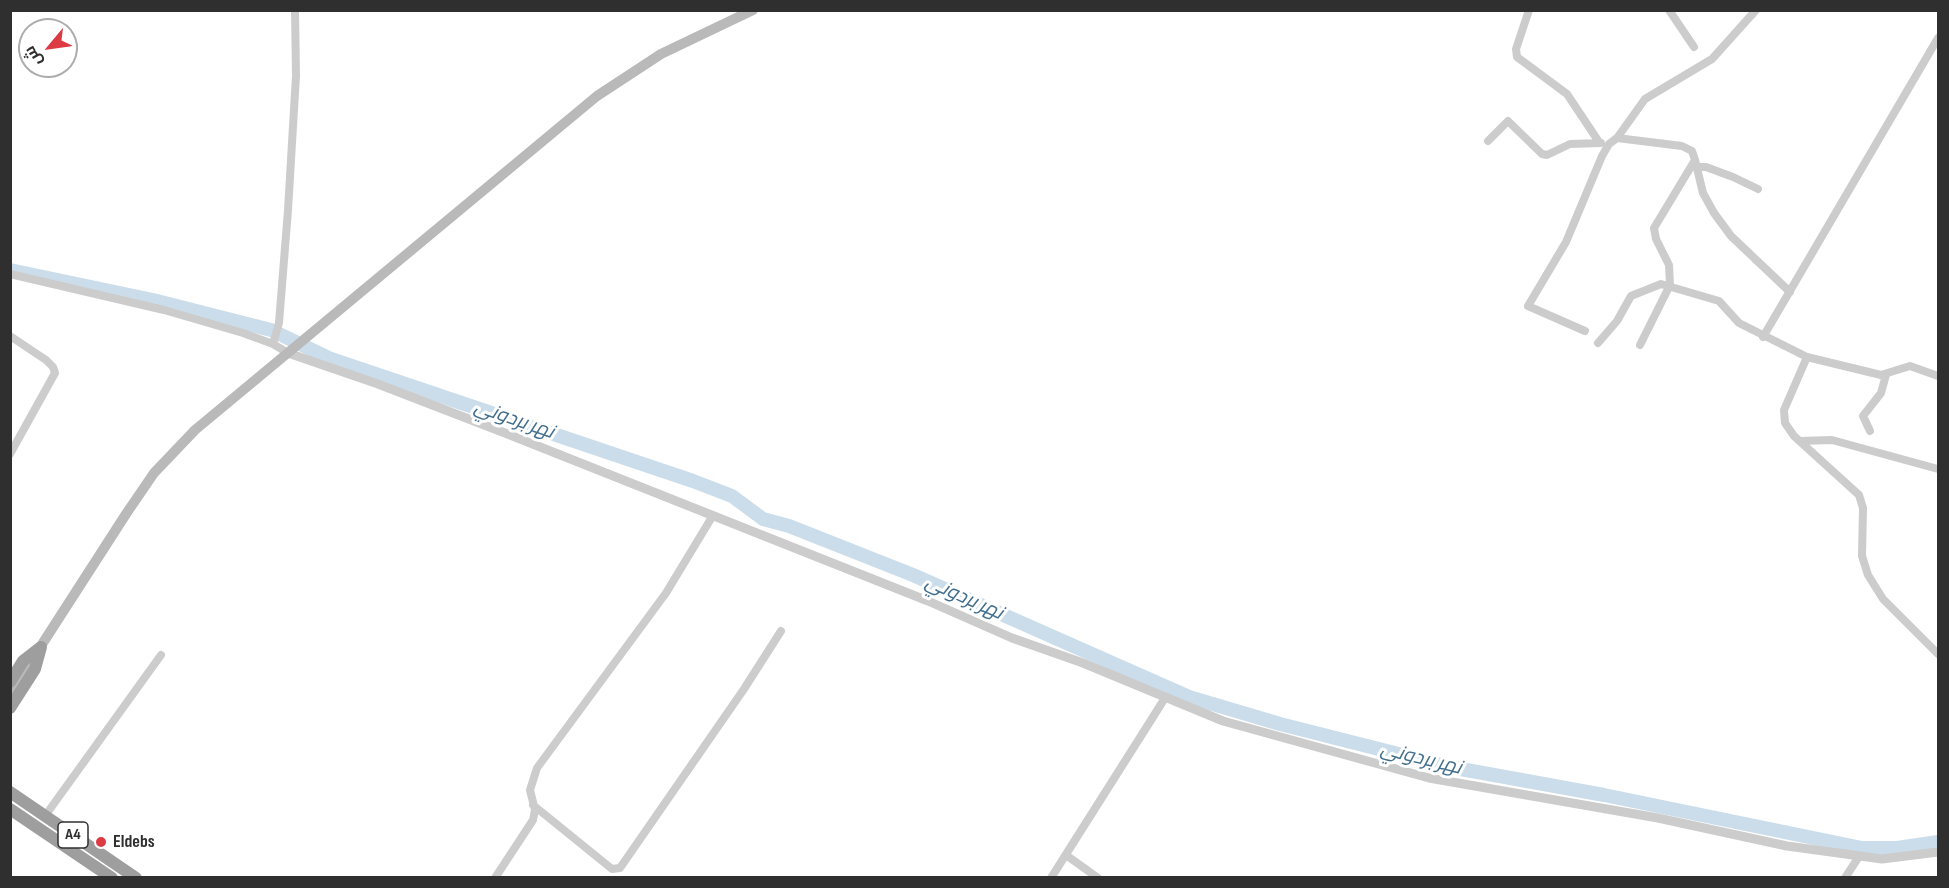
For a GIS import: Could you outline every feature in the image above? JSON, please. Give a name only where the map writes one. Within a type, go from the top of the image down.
[{"type":"highway","points":[[10,682],[23,662],[40,647]]},
{"type":"highway","points":[[10,708],[35,669],[40,647]]},
{"type":"highway","name":"A4","points":[[10,792],[136,878]]},
{"type":"highway","name":"A4","points":[[10,809],[112,878]]},
{"type":"highway","points":[[10,814],[23,818]]},
{"type":"main road","points":[[10,694],[126,514],[173,451],[223,406],[314,333],[597,96],[672,49],[753,10]]},
{"type":"street","points":[[275,340],[279,323],[296,76],[295,10]]},
{"type":"street","points":[[1529,10],[1516,49],[1517,57],[1567,94],[1599,142]]},
{"type":"street","points":[[1670,10],[1694,47]]},
{"type":"street","points":[[1586,331],[1528,306],[1566,242],[1608,144],[1617,138],[1645,99],[1712,59],[1756,10]]},
{"type":"street","points":[[1763,337],[1938,38]]},
{"type":"street","points":[[1488,141],[1508,121],[1542,154],[1570,144],[1599,142],[1608,144]]},
{"type":"street","points":[[1617,138],[1682,146],[1692,150],[1703,193],[1714,213],[1731,236],[1790,292]]},
{"type":"street","points":[[1696,164],[1724,173],[1758,189]]},
{"type":"street","points":[[1640,345],[1670,285],[1669,265],[1656,239],[1654,228],[1696,164]]},
{"type":"street","points":[[10,274],[164,310],[275,340],[291,351],[928,601],[1012,638],[1083,663],[1222,721],[1429,778],[1658,818],[1787,846],[1858,858],[1882,859],[1938,852]]},
{"type":"street","points":[[1598,343],[1617,321],[1631,296],[1653,285],[1670,285],[1682,291],[1719,301],[1739,323],[1807,357],[1886,375],[1910,366],[1938,376]]},
{"type":"street","points":[[10,336],[46,360],[55,373],[10,454]]},
{"type":"street","points":[[1807,357],[1783,416],[1788,429],[1859,495],[1864,516],[1862,556],[1868,575],[1883,599],[1938,654]]},
{"type":"street","points":[[1870,431],[1863,416],[1881,393],[1886,375]]},
{"type":"street","points":[[1800,441],[1832,440],[1938,469]]},
{"type":"street","points":[[495,878],[531,824],[533,805],[530,784],[537,768],[666,593],[712,517]]},
{"type":"street","points":[[618,870],[744,689],[781,631]]},
{"type":"street","points":[[45,816],[162,655]]},
{"type":"street","points":[[1051,878],[1165,698]]},
{"type":"street","points":[[533,805],[612,870],[618,870],[626,878]]},
{"type":"street","points":[[1066,855],[1098,878]]},
{"type":"street","points":[[1845,878],[1858,858]]},
{"type":"waterway","name":"نهر بردوني","points":[[10,270],[153,300],[271,330],[331,359],[732,496],[763,519],[789,526],[913,575],[1189,697],[1280,724],[1450,767],[1604,795],[1862,848],[1897,848],[1938,842]]},
{"type":"place","name":"Eldebs","points":[[101,842]]}]
